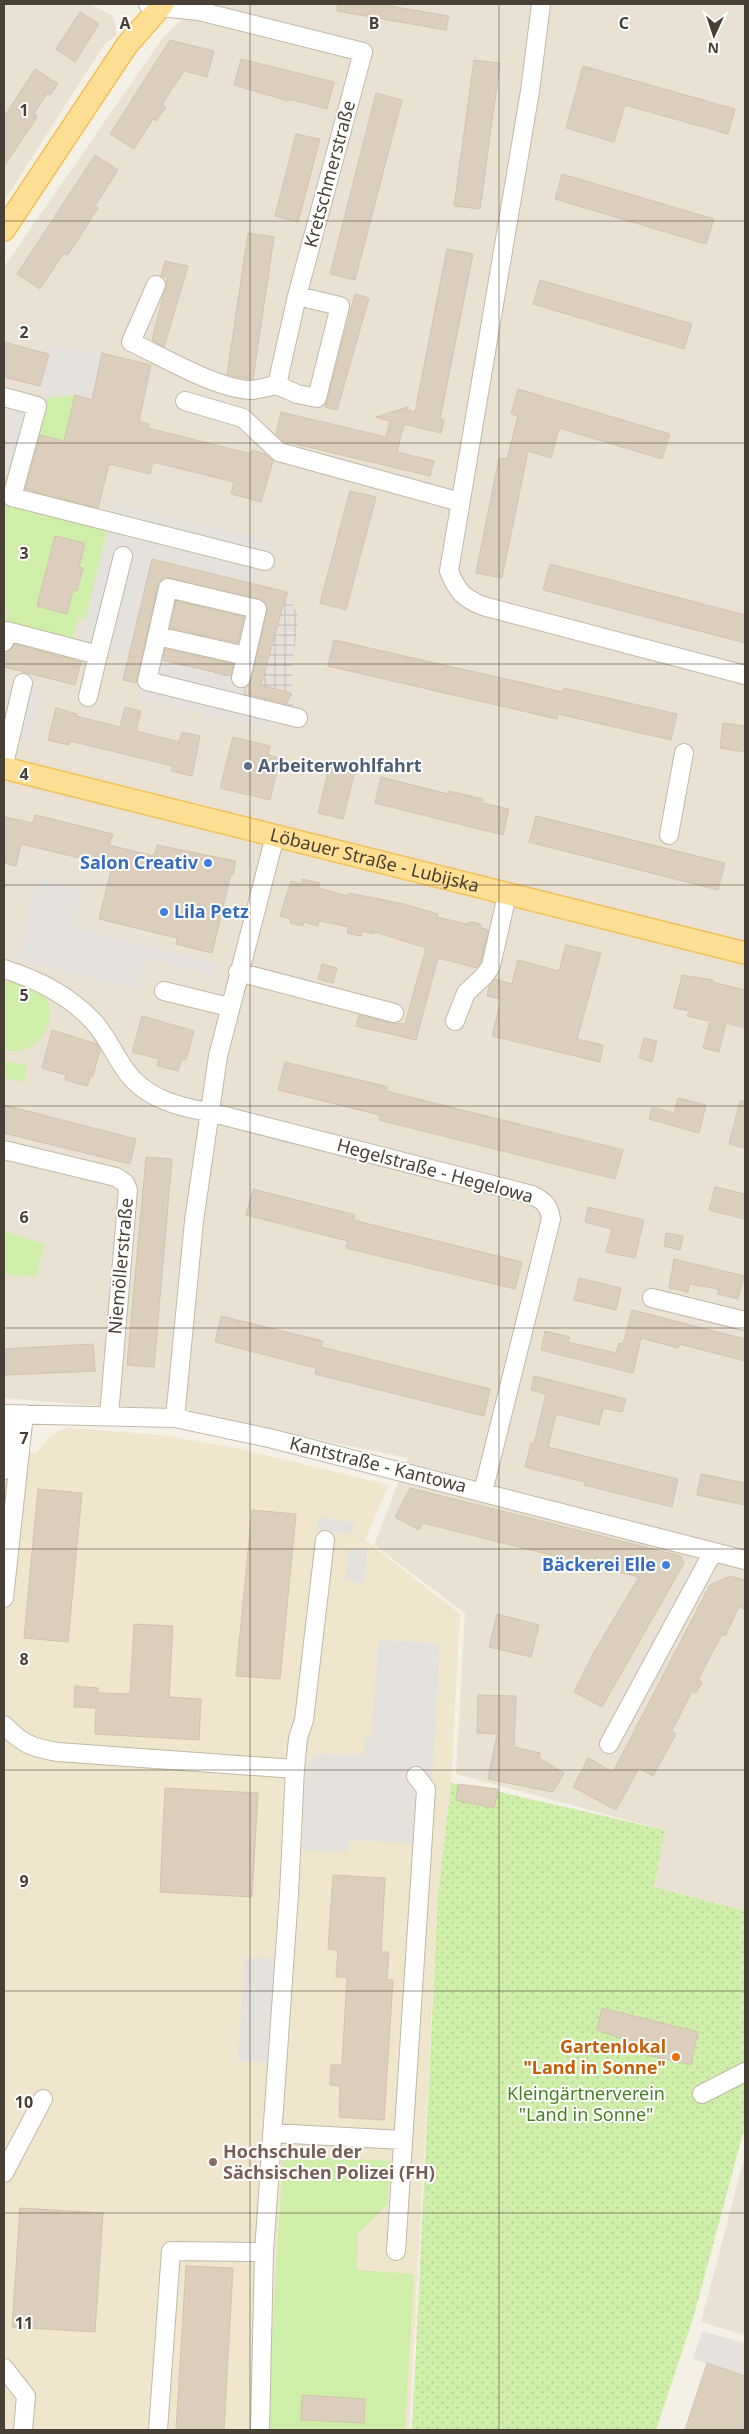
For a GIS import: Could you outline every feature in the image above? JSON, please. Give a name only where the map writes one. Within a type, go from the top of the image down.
[{"type":"main road","points":[[4,230],[127,45],[157,5]]},
{"type":"main road","name":"Löbauer Straße - Lubijska","points":[[4,768],[745,953]]},
{"type":"street","points":[[541,4],[530,91],[448,572],[455,586],[467,600],[483,606],[745,675]]},
{"type":"street","name":"Kretschmerstraße","points":[[157,5],[199,11],[363,52],[297,296],[277,385]]},
{"type":"street","points":[[156,284],[131,342],[208,378],[230,385],[250,390],[277,385],[297,394],[317,398],[340,306],[297,296]]},
{"type":"street","points":[[4,396],[42,402],[9,483],[12,498],[265,561]]},
{"type":"street","points":[[185,401],[242,418],[279,452],[460,502]]},
{"type":"street","points":[[88,697],[123,556]]},
{"type":"street","points":[[241,678],[257,609],[168,588],[147,681],[298,718]]},
{"type":"street","points":[[4,642],[7,632],[98,655]]},
{"type":"street","points":[[157,636],[246,656]]},
{"type":"street","points":[[4,764],[23,683]]},
{"type":"street","points":[[669,835],[684,753]]},
{"type":"street","points":[[175,1418],[194,1221],[218,1056],[238,972],[275,836]]},
{"type":"street","points":[[456,1021],[466,992],[491,966],[507,895]]},
{"type":"street","points":[[4,969],[51,989],[76,1005],[94,1021],[127,1073],[153,1096],[182,1107],[209,1112]]},
{"type":"street","points":[[238,972],[394,1014]]},
{"type":"street","points":[[164,991],[229,1008]]},
{"type":"street","name":"Hegelstraße - Hegelowa","points":[[209,1112],[532,1195],[544,1201],[550,1209],[551,1219],[483,1492]]},
{"type":"street","name":"Niemöllerstraße","points":[[4,1150],[116,1177],[125,1183],[128,1190],[109,1416]]},
{"type":"street","points":[[652,1298],[745,1322]]},
{"type":"street","points":[[4,1470],[12,1414]]},
{"type":"street","points":[[4,1598],[12,1414]]},
{"type":"street","name":"Kantstraße - Kantowa","points":[[12,1414],[175,1418],[269,1438],[745,1560]]},
{"type":"street","points":[[260,2430],[264,2252],[289,1894],[295,1769],[298,1738],[304,1720],[324,1540]]},
{"type":"street","points":[[609,1744],[713,1552]]},
{"type":"street","points":[[4,1725],[19,1741],[34,1748],[58,1752],[295,1769]]},
{"type":"street","points":[[396,2251],[426,1789],[416,1776]]},
{"type":"street","points":[[702,2094],[745,2072]]},
{"type":"street","points":[[4,2173],[43,2098]]},
{"type":"street","points":[[272,2134],[403,2140]]},
{"type":"street","points":[[158,2430],[171,2251],[264,2252]]},
{"type":"street","points":[[4,2368],[26,2396],[23,2430]]},
{"type":"shaded area","points":[[4,4],[89,4],[112,15],[116,25],[116,36],[104,45],[4,201]]},
{"type":"shaded area","points":[[200,4],[745,4],[745,1911],[654,1887],[665,1830],[456,1774],[465,1613],[374,1545],[408,1458],[196,1414],[4,1398],[4,267],[164,36]]},
{"type":"shaded area","points":[[50,346],[102,353],[91,400],[75,395],[47,398],[40,386]]},
{"type":"shaded area","points":[[4,404],[29,410],[11,477],[4,475]]},
{"type":"shaded area","points":[[114,503],[273,542],[265,569],[260,568],[256,584],[152,559],[128,658],[79,645]]},
{"type":"shaded area","points":[[152,559],[287,592],[299,618],[292,666],[293,713],[246,699],[229,677],[150,687],[123,680]]},
{"type":"shaded area","points":[[157,660],[229,677],[248,707],[285,715],[266,729],[136,697],[150,687]]},
{"type":"shaded area","points":[[4,682],[43,691],[30,741],[4,732]]},
{"type":"shaded area","points":[[37,878],[82,889],[73,927],[217,964],[214,976],[146,959],[137,990],[17,959]]},
{"type":"shaded area","name":"Hochschule der Sächsischen Polizei (FH)","points":[[69,1428],[162,1435],[237,1448],[389,1485],[365,1540],[460,1614],[451,1783],[438,1895],[409,2430],[4,2430],[4,1449],[36,1453],[50,1436],[60,1430]]},
{"type":"shaded area","points":[[319,1517],[355,1523],[353,1535],[317,1529]]},
{"type":"shaded area","points":[[349,1547],[367,1549],[364,1583],[345,1581]]},
{"type":"shaded area","points":[[379,1640],[440,1643],[428,1844],[349,1840],[347,1853],[302,1850],[305,1766],[317,1753],[347,1756],[347,1754],[364,1755],[366,1737],[371,1737]]},
{"type":"shaded area","points":[[245,1957],[278,1959],[270,2063],[238,2061]]},
{"type":"shaded area","points":[[745,2155],[745,2335],[701,2322]]},
{"type":"shaded area","points":[[702,2331],[745,2343],[745,2376],[693,2359]]},
{"type":"green space","points":[[75,395],[64,441],[35,434],[47,398]]},
{"type":"green space","points":[[4,475],[11,477],[12,497],[110,523],[87,619],[78,618],[72,640],[4,625],[8,609],[4,607]]},
{"type":"green space","points":[[13,981],[36,989],[45,998],[50,1008],[50,1019],[46,1030],[39,1040],[29,1047],[17,1051],[4,1050],[4,983]]},
{"type":"green space","points":[[4,1061],[27,1065],[24,1082],[4,1078]]},
{"type":"green space","points":[[4,1231],[45,1244],[36,1277],[4,1274]]},
{"type":"green space","name":"Kleingärtnerverein \"Land in Sonne\"","points":[[451,1783],[478,1787],[665,1830],[654,1887],[745,1911],[745,2126],[693,2319],[656,2430],[412,2430],[438,1895]]},
{"type":"green space","points":[[283,2156],[391,2161],[387,2205],[358,2234],[357,2270],[414,2274],[405,2430],[266,2430]]},
{"type":"building","points":[[338,4],[378,4],[449,16],[446,30],[337,11]]},
{"type":"building","points":[[80,12],[99,24],[75,62],[56,49]]},
{"type":"building","points":[[170,40],[214,51],[207,77],[184,71],[162,104],[166,107],[156,121],[153,119],[134,149],[110,134]]},
{"type":"building","points":[[241,59],[334,82],[327,109],[289,99],[288,101],[234,85]]},
{"type":"building","points":[[474,60],[500,63],[480,209],[454,206]]},
{"type":"building","points":[[583,66],[735,109],[728,134],[625,105],[614,142],[566,128]]},
{"type":"building","points":[[35,69],[58,84],[50,95],[47,93],[34,114],[37,116],[36,119],[4,166],[4,117]]},
{"type":"building","points":[[376,93],[402,100],[355,280],[330,274]]},
{"type":"building","points":[[296,134],[320,139],[298,222],[275,216]]},
{"type":"building","points":[[95,155],[118,170],[95,206],[98,208],[72,249],[67,255],[64,253],[40,289],[17,274]]},
{"type":"building","points":[[562,174],[714,219],[706,244],[555,199]]},
{"type":"building","points":[[248,233],[274,237],[253,379],[227,375]]},
{"type":"building","points":[[447,249],[473,254],[440,419],[444,420],[441,433],[404,424],[397,452],[434,461],[430,476],[283,441],[276,434],[281,412],[386,437],[390,421],[376,417],[408,407],[407,410],[415,412]]},
{"type":"building","points":[[165,261],[188,266],[164,347],[152,340],[168,277],[161,276]]},
{"type":"building","points":[[540,280],[692,324],[684,349],[533,304]]},
{"type":"building","points":[[355,294],[369,298],[337,410],[325,407]]},
{"type":"building","points":[[4,342],[49,354],[40,386],[4,377]]},
{"type":"building","points":[[102,353],[151,365],[139,421],[149,424],[148,428],[251,454],[252,450],[265,454],[273,461],[261,502],[231,494],[234,482],[153,462],[150,474],[109,464],[98,508],[25,489],[40,435],[64,441],[75,395],[92,400]]},
{"type":"building","points":[[518,389],[670,434],[662,459],[559,428],[551,458],[528,451],[502,578],[476,573],[499,458],[507,459],[518,416],[511,414]]},
{"type":"building","points":[[350,491],[376,497],[346,610],[320,603]]},
{"type":"building","points":[[55,536],[85,543],[79,567],[83,568],[77,591],[73,590],[67,614],[37,606]]},
{"type":"building","points":[[152,559],[287,592],[261,685],[291,693],[287,704],[249,695],[248,686],[267,611],[265,602],[170,578],[161,580],[158,586],[136,683],[123,680]]},
{"type":"building","points":[[550,564],[745,615],[745,643],[543,590]]},
{"type":"building","points":[[176,601],[244,617],[238,643],[170,628]]},
{"type":"building","points":[[334,640],[563,692],[564,688],[677,714],[671,740],[558,714],[557,719],[328,666]]},
{"type":"building","points":[[14,644],[81,662],[75,685],[4,667],[4,652],[11,650]]},
{"type":"building","points":[[165,649],[233,664],[231,676],[163,660]]},
{"type":"building","points":[[125,707],[141,711],[136,731],[179,742],[182,732],[200,736],[192,776],[171,771],[173,766],[70,741],[69,745],[48,740],[56,708],[77,714],[76,716],[120,727]]},
{"type":"building","points":[[723,723],[745,726],[745,752],[720,748]]},
{"type":"building","points":[[233,737],[270,746],[268,755],[280,758],[270,800],[220,788]]},
{"type":"building","points":[[331,760],[356,766],[343,819],[318,813]]},
{"type":"building","points":[[381,777],[448,794],[449,791],[483,799],[482,803],[509,809],[503,835],[375,803]]},
{"type":"building","points":[[35,815],[113,834],[109,845],[154,856],[157,845],[236,861],[233,875],[231,874],[212,953],[176,944],[177,938],[99,919],[112,866],[21,844],[16,866],[4,863],[4,817],[33,823]]},
{"type":"building","points":[[536,816],[725,863],[718,890],[529,842]]},
{"type":"building","points":[[302,879],[320,883],[318,888],[348,896],[349,893],[404,904],[438,914],[437,917],[467,924],[471,922],[480,924],[482,928],[488,930],[481,962],[477,968],[438,958],[416,1040],[356,1026],[359,1015],[391,1023],[405,1024],[426,948],[375,932],[374,934],[362,931],[361,936],[347,933],[349,927],[319,921],[318,926],[304,922],[303,926],[290,923],[291,919],[280,916],[291,881],[301,884]]},
{"type":"building","points":[[566,945],[601,953],[577,1039],[603,1045],[600,1062],[492,1036],[501,999],[487,996],[489,986],[495,979],[512,984],[518,960],[559,971]]},
{"type":"building","points":[[322,964],[337,968],[333,983],[318,979]]},
{"type":"building","points":[[682,975],[713,980],[712,982],[745,990],[745,1028],[726,1023],[719,1052],[703,1048],[710,1021],[687,1016],[689,1011],[674,1008]]},
{"type":"building","points":[[142,1016],[194,1031],[186,1060],[182,1059],[178,1071],[157,1066],[159,1059],[132,1052]]},
{"type":"building","points":[[52,1030],[97,1044],[100,1050],[93,1076],[91,1075],[87,1086],[65,1080],[66,1075],[42,1068]]},
{"type":"building","points":[[644,1038],[657,1041],[652,1062],[639,1058]]},
{"type":"building","points":[[285,1062],[388,1087],[386,1091],[623,1150],[615,1179],[379,1120],[380,1115],[278,1090]]},
{"type":"building","points":[[678,1098],[706,1105],[699,1133],[649,1119],[652,1107],[674,1113]]},
{"type":"building","points":[[740,1101],[745,1101],[745,1148],[729,1144]]},
{"type":"building","points":[[4,1105],[136,1139],[130,1164],[4,1133]]},
{"type":"building","points":[[146,1157],[172,1159],[154,1367],[127,1365]]},
{"type":"building","points":[[715,1187],[745,1194],[745,1219],[709,1210]]},
{"type":"building","points":[[253,1189],[355,1215],[353,1220],[522,1262],[515,1289],[346,1248],[348,1241],[246,1215]]},
{"type":"building","points":[[588,1207],[644,1220],[635,1258],[606,1252],[612,1229],[585,1222]]},
{"type":"building","points":[[666,1233],[683,1236],[680,1250],[664,1246]]},
{"type":"building","points":[[674,1259],[744,1276],[738,1299],[718,1294],[719,1289],[689,1284],[688,1292],[669,1288]]},
{"type":"building","points":[[579,1278],[621,1288],[616,1310],[574,1300]]},
{"type":"building","points":[[632,1310],[745,1339],[745,1361],[679,1344],[678,1348],[641,1338],[633,1373],[541,1350],[545,1331],[570,1337],[568,1342],[616,1353],[619,1343],[623,1344]]},
{"type":"building","points":[[221,1316],[323,1341],[321,1347],[490,1389],[484,1416],[315,1374],[316,1368],[215,1342]]},
{"type":"building","points":[[93,1344],[95,1371],[4,1375],[4,1349]]},
{"type":"building","points":[[534,1376],[626,1399],[622,1412],[603,1408],[599,1425],[556,1414],[548,1447],[678,1479],[672,1507],[584,1485],[585,1482],[525,1467],[531,1443],[534,1444],[546,1394],[531,1390]]},
{"type":"building","points":[[701,1474],[745,1483],[745,1505],[697,1495]]},
{"type":"building","points":[[410,1488],[681,1556],[684,1563],[602,1707],[574,1692],[593,1654],[639,1577],[423,1523],[419,1530],[395,1517]]},
{"type":"building","points":[[38,1489],[82,1493],[68,1642],[24,1638]]},
{"type":"building","points":[[252,1510],[296,1514],[280,1679],[236,1676]]},
{"type":"building","points":[[730,1576],[745,1580],[745,1609],[739,1607],[725,1636],[722,1634],[698,1680],[702,1682],[696,1693],[692,1691],[672,1731],[676,1734],[653,1776],[639,1768],[616,1810],[573,1787],[588,1758],[613,1772],[710,1585]]},
{"type":"building","points":[[497,1614],[539,1625],[531,1657],[489,1647]]},
{"type":"building","points":[[134,1624],[173,1626],[169,1697],[201,1699],[199,1740],[95,1734],[96,1708],[74,1707],[75,1686],[98,1688],[98,1693],[130,1694]]},
{"type":"building","points":[[478,1695],[516,1696],[514,1747],[540,1753],[539,1758],[564,1773],[553,1792],[488,1779],[497,1734],[477,1733]]},
{"type":"building","points":[[458,1784],[498,1789],[494,1808],[456,1800]]},
{"type":"building","points":[[165,1788],[258,1793],[252,1897],[160,1892]]},
{"type":"building","points":[[333,1875],[385,1878],[381,1952],[389,1952],[387,1980],[393,1980],[384,2120],[339,2117],[340,2086],[330,2085],[331,2065],[342,2065],[347,1977],[336,1977],[338,1950],[328,1949]]},
{"type":"building","points":[[602,2008],[698,2032],[691,2065],[621,2049],[623,2039],[597,2030]]},
{"type":"building","points":[[20,2208],[103,2213],[95,2332],[12,2327]]},
{"type":"building","points":[[186,2266],[233,2268],[224,2430],[176,2430]]},
{"type":"building","points":[[707,2363],[745,2376],[745,2430],[685,2430]]},
{"type":"building","points":[[302,2395],[365,2399],[364,2423],[301,2420]]},
{"type":"place","name":"Arbeiterwohlfahrt","points":[[248,766]]},
{"type":"place","name":"Salon Creativ","points":[[208,863]]},
{"type":"place","name":"Lila Petz","points":[[164,912]]},
{"type":"place","name":"Bäckerei Elle","points":[[666,1565]]},
{"type":"place","name":"Gartenlokal \"Land in Sonne\"","points":[[676,2057]]},
{"type":"place","name":"Hochschule der Sächsischen Polizei (FH)","points":[[213,2162]]}]
